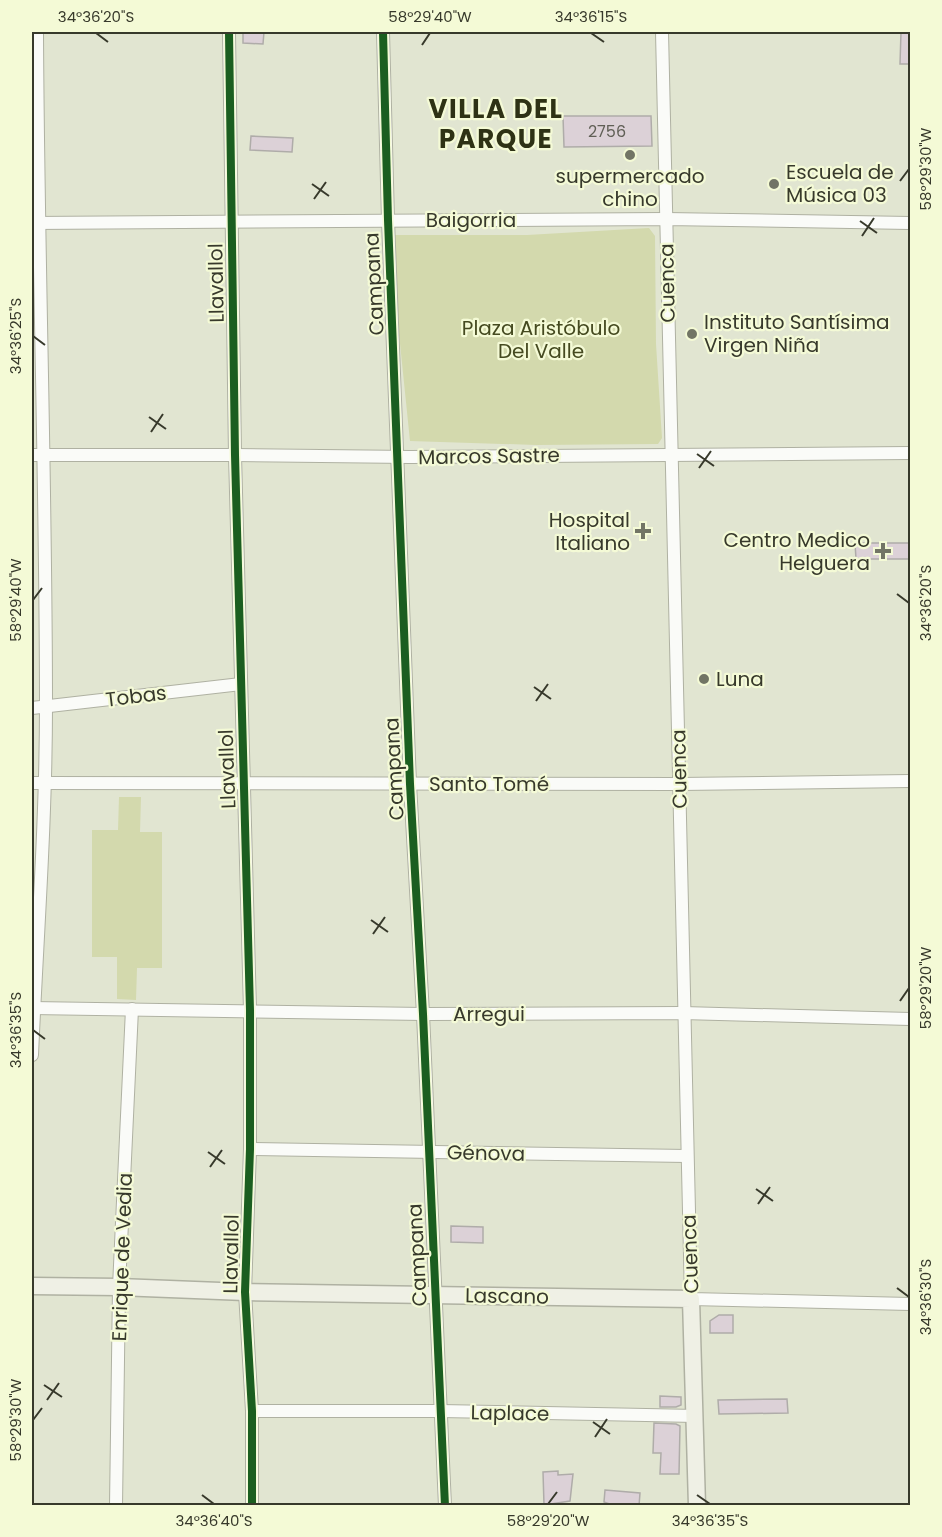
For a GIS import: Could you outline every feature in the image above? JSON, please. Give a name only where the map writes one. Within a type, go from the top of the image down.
[{"type":"street","points":[[32,1056],[38,784],[46,706],[37,455],[34,223],[37,32]]},
{"type":"street","name":"Llavallol","points":[[229,32],[235,455],[250,1010],[250,1149],[245,1292],[252,1411],[252,1506]]},
{"type":"street","name":"Campana","points":[[383,32],[410,784],[423,1014],[445,1506]]},
{"type":"street","name":"Cuenca","points":[[662,32],[670,454],[680,784],[683,1013],[697,1506]]},
{"type":"street","name":"Baigorria","points":[[34,223],[666,219],[910,223]]},
{"type":"street","name":"Marcos Sastre","points":[[37,455],[398,458],[910,453]]},
{"type":"street","name":"Tobas","points":[[32,708],[241,684]]},
{"type":"street","name":"Santo Tomé","points":[[38,784],[680,784],[910,781]]},
{"type":"street","name":"Arregui","points":[[33,1008],[423,1014],[683,1013],[910,1019]]},
{"type":"street","name":"Enrique de Vedia","points":[[116,1506],[119,1287],[132,1009]]},
{"type":"street","name":"Génova","points":[[250,1149],[687,1156]]},
{"type":"street","name":"Lascano","points":[[32,1286],[910,1304]]},
{"type":"street","name":"Laplace","points":[[252,1411],[440,1411],[696,1416]]},
{"type":"green space","name":"Plaza Aristóbulo Del Valle","points":[[649,228],[655,236],[656,344],[662,438],[658,444],[536,445],[410,441],[399,334],[394,235],[527,235]]},
{"type":"green space","points":[[119,797],[141,797],[140,832],[162,832],[162,968],[137,968],[136,1000],[117,999],[117,957],[92,957],[92,830],[118,830]]},
{"type":"building","points":[[243,32],[264,32],[263,44],[243,43]]},
{"type":"building","points":[[901,32],[910,32],[910,64],[900,64]]},
{"type":"building","points":[[563,116],[651,116],[652,146],[564,147]]},
{"type":"building","points":[[251,136],[293,138],[292,152],[250,150]]},
{"type":"building","name":"Centro Medico Helguera","points":[[855,543],[910,543],[910,559],[856,559]]},
{"type":"building","points":[[451,1226],[483,1227],[483,1243],[451,1242]]},
{"type":"building","points":[[719,1315],[733,1315],[733,1333],[710,1333],[710,1321]]},
{"type":"building","points":[[660,1396],[681,1397],[681,1405],[660,1407]]},
{"type":"building","points":[[787,1399],[788,1413],[719,1414],[718,1400]]},
{"type":"building","points":[[654,1423],[680,1426],[679,1474],[660,1474],[661,1453],[653,1453]]},
{"type":"building","points":[[558,1471],[558,1475],[573,1474],[570,1501],[544,1505],[543,1472]]},
{"type":"building","points":[[605,1490],[640,1493],[639,1506],[615,1506],[604,1502]]},
{"type":"cycle path","points":[[229,32],[235,455],[250,1010],[250,1149],[245,1292],[252,1411],[252,1506]]},
{"type":"cycle path","points":[[383,32],[410,784],[423,1014],[445,1506]]},
{"type":"place","name":"supermercado chino","points":[[630,155]]},
{"type":"place","name":"Escuela de Música 03","points":[[774,184]]},
{"type":"place","name":"Instituto Santísima Virgen Niña","points":[[692,334]]},
{"type":"place","name":"Hospital Italiano","points":[[643,531]]},
{"type":"place","name":"Centro Medico Helguera","points":[[883,551]]},
{"type":"place","name":"Luna","points":[[704,679]]},
{"type":"district","name":"VILLA DEL PARQUE","points":[[496,124]]}]
